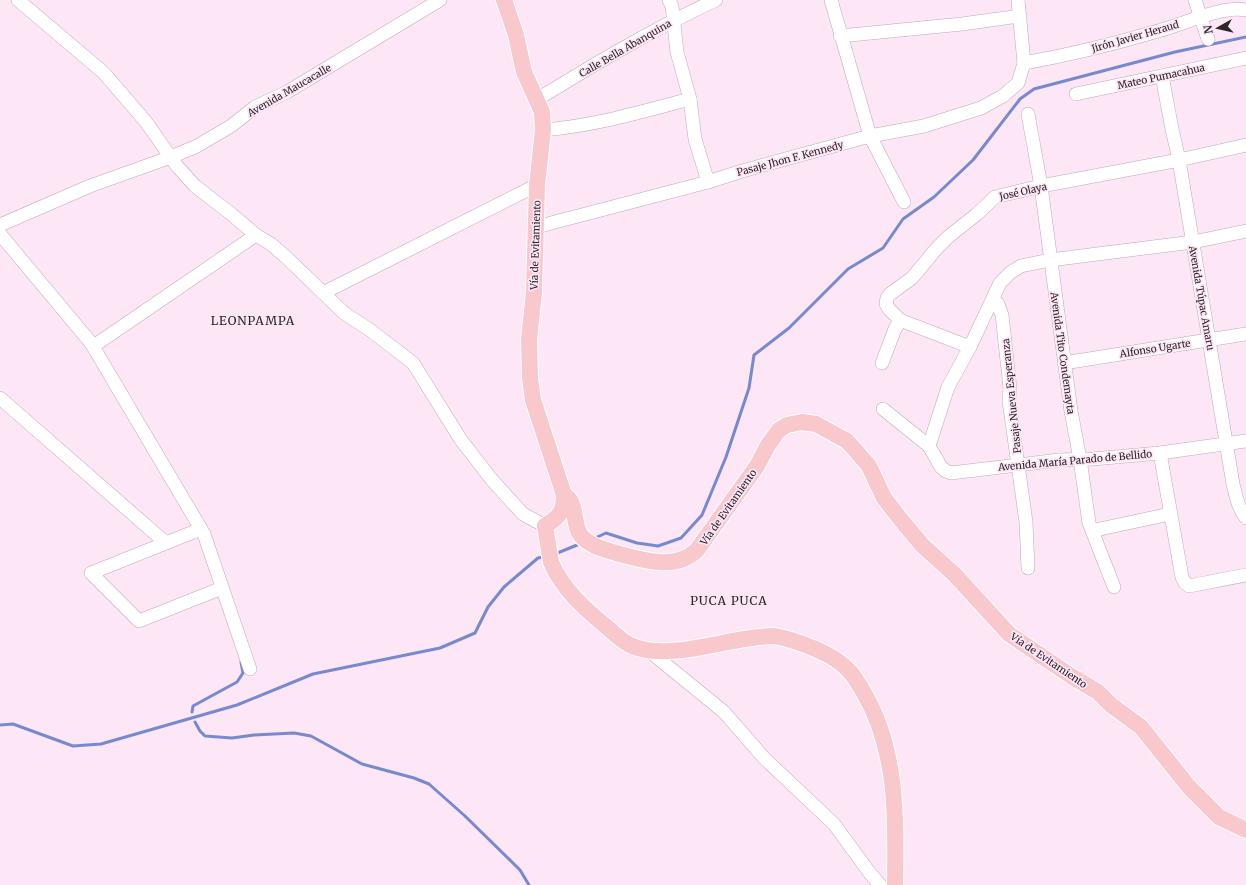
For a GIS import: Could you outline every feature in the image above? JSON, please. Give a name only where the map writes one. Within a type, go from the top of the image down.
[{"type":"main road","name":"Vía de Evitamiento","points":[[504,0],[516,34],[524,72],[542,112],[543,130],[537,185],[534,292],[530,340],[530,383],[533,400],[564,495],[569,498],[572,505],[576,527],[586,541],[632,558],[657,562],[682,560],[692,555],[757,466],[768,445],[779,430],[788,425],[802,422],[816,424],[847,441],[869,466],[884,498],[922,545],[955,575],[1009,634],[1071,676],[1098,692],[1111,705],[1141,727],[1189,787],[1219,817],[1246,830]]},
{"type":"main road","points":[[564,495],[564,505],[558,518],[545,526],[551,562],[556,574],[563,584],[580,603],[622,640],[637,648],[648,650],[675,650],[773,636],[785,638],[818,650],[832,657],[852,674],[869,702],[884,741],[894,797],[895,885]]},
{"type":"street","points":[[18,0],[104,73],[146,122],[171,157],[195,186],[286,258],[344,313],[370,330],[413,363],[461,440],[488,475],[523,514],[545,526]]},
{"type":"street","name":"Avenida Maucacalle","points":[[0,225],[90,186],[171,157],[204,142],[231,126],[255,108],[293,88],[440,0]]},
{"type":"street","points":[[669,0],[672,6],[674,19],[676,52],[690,99],[695,139],[708,182]]},
{"type":"street","name":"Calle Bella Abanquina","points":[[536,100],[593,65],[674,19],[716,0]]},
{"type":"street","points":[[831,0],[840,36],[870,136],[904,202]]},
{"type":"street","points":[[1018,0],[1024,63]]},
{"type":"street","points":[[1195,0],[1208,39]]},
{"type":"street","name":"Jirón Javier Heraud","points":[[1024,63],[1064,56],[1159,31],[1201,17],[1233,9],[1246,10]]},
{"type":"street","points":[[840,36],[962,24],[1020,16]]},
{"type":"street","name":"Mateo Pumacahua","points":[[1076,94],[1246,58]]},
{"type":"street","name":"Pasaje Jhon F. Kennedy","points":[[536,227],[708,182],[742,171],[870,136],[924,126],[981,108],[1003,96],[1018,83],[1024,63]]},
{"type":"street","name":"Avenida Túpac Amaru","points":[[1162,76],[1179,160],[1225,444],[1237,500],[1246,518]]},
{"type":"street","points":[[543,130],[570,127],[657,108],[690,99]]},
{"type":"street","name":"Avenida Tito Condemayta","points":[[1028,114],[1041,186],[1064,363],[1089,522],[1114,587]]},
{"type":"street","name":"José Olaya","points":[[900,320],[888,309],[886,304],[887,298],[890,294],[912,278],[948,237],[977,214],[995,197],[1041,186],[1179,160],[1246,145]]},
{"type":"street","points":[[323,293],[537,185]]},
{"type":"street","points":[[929,446],[948,387],[970,347],[1000,284],[1011,272],[1021,266],[1050,260],[1192,242],[1246,232]]},
{"type":"street","points":[[0,234],[91,343],[204,534],[250,669]]},
{"type":"street","points":[[91,343],[94,345],[98,343],[256,235]]},
{"type":"street","name":"Pasaje Nueva Esperanza","points":[[993,300],[998,304],[1002,315],[1010,388],[1009,400],[1026,522],[1028,568]]},
{"type":"street","points":[[882,362],[900,320],[970,347]]},
{"type":"street","name":"Alfonso Ugarte","points":[[1064,363],[1246,334]]},
{"type":"street","points":[[0,398],[166,543]]},
{"type":"street","name":"Avenida María Parado de Bellido","points":[[883,409],[929,446],[941,467],[951,473],[1059,460],[1160,453],[1246,441]]},
{"type":"street","points":[[1160,453],[1170,514],[1182,576],[1185,583],[1189,586],[1246,575]]},
{"type":"street","points":[[1093,532],[1100,529],[1170,514]]},
{"type":"street","points":[[201,529],[90,573],[138,621],[222,588]]},
{"type":"street","points":[[648,650],[724,712],[764,758],[834,824],[880,885]]},
{"type":"waterway","points":[[593,539],[606,533],[637,543],[658,546],[681,538],[702,515],[726,457],[749,388],[754,355],[789,328],[848,269],[883,248],[903,219],[934,197],[973,160],[1020,99],[1034,89],[1175,52],[1246,37]]},
{"type":"waterway","points":[[555,554],[582,543]]},
{"type":"waterway","points":[[0,725],[13,724],[73,746],[101,744],[237,705],[313,674],[440,648],[475,633],[488,607],[504,587],[538,558],[544,557]]},
{"type":"waterway","points":[[192,712],[193,706],[237,682],[243,673],[241,662]]},
{"type":"waterway","points":[[195,722],[205,736],[232,738],[254,735],[294,733],[311,736],[362,764],[414,778],[429,784],[465,816],[520,870],[529,885]]},
{"type":"district","name":"LEONPAMPA","points":[[253,321]]},
{"type":"district","name":"PUCA PUCA","points":[[729,601]]}]
